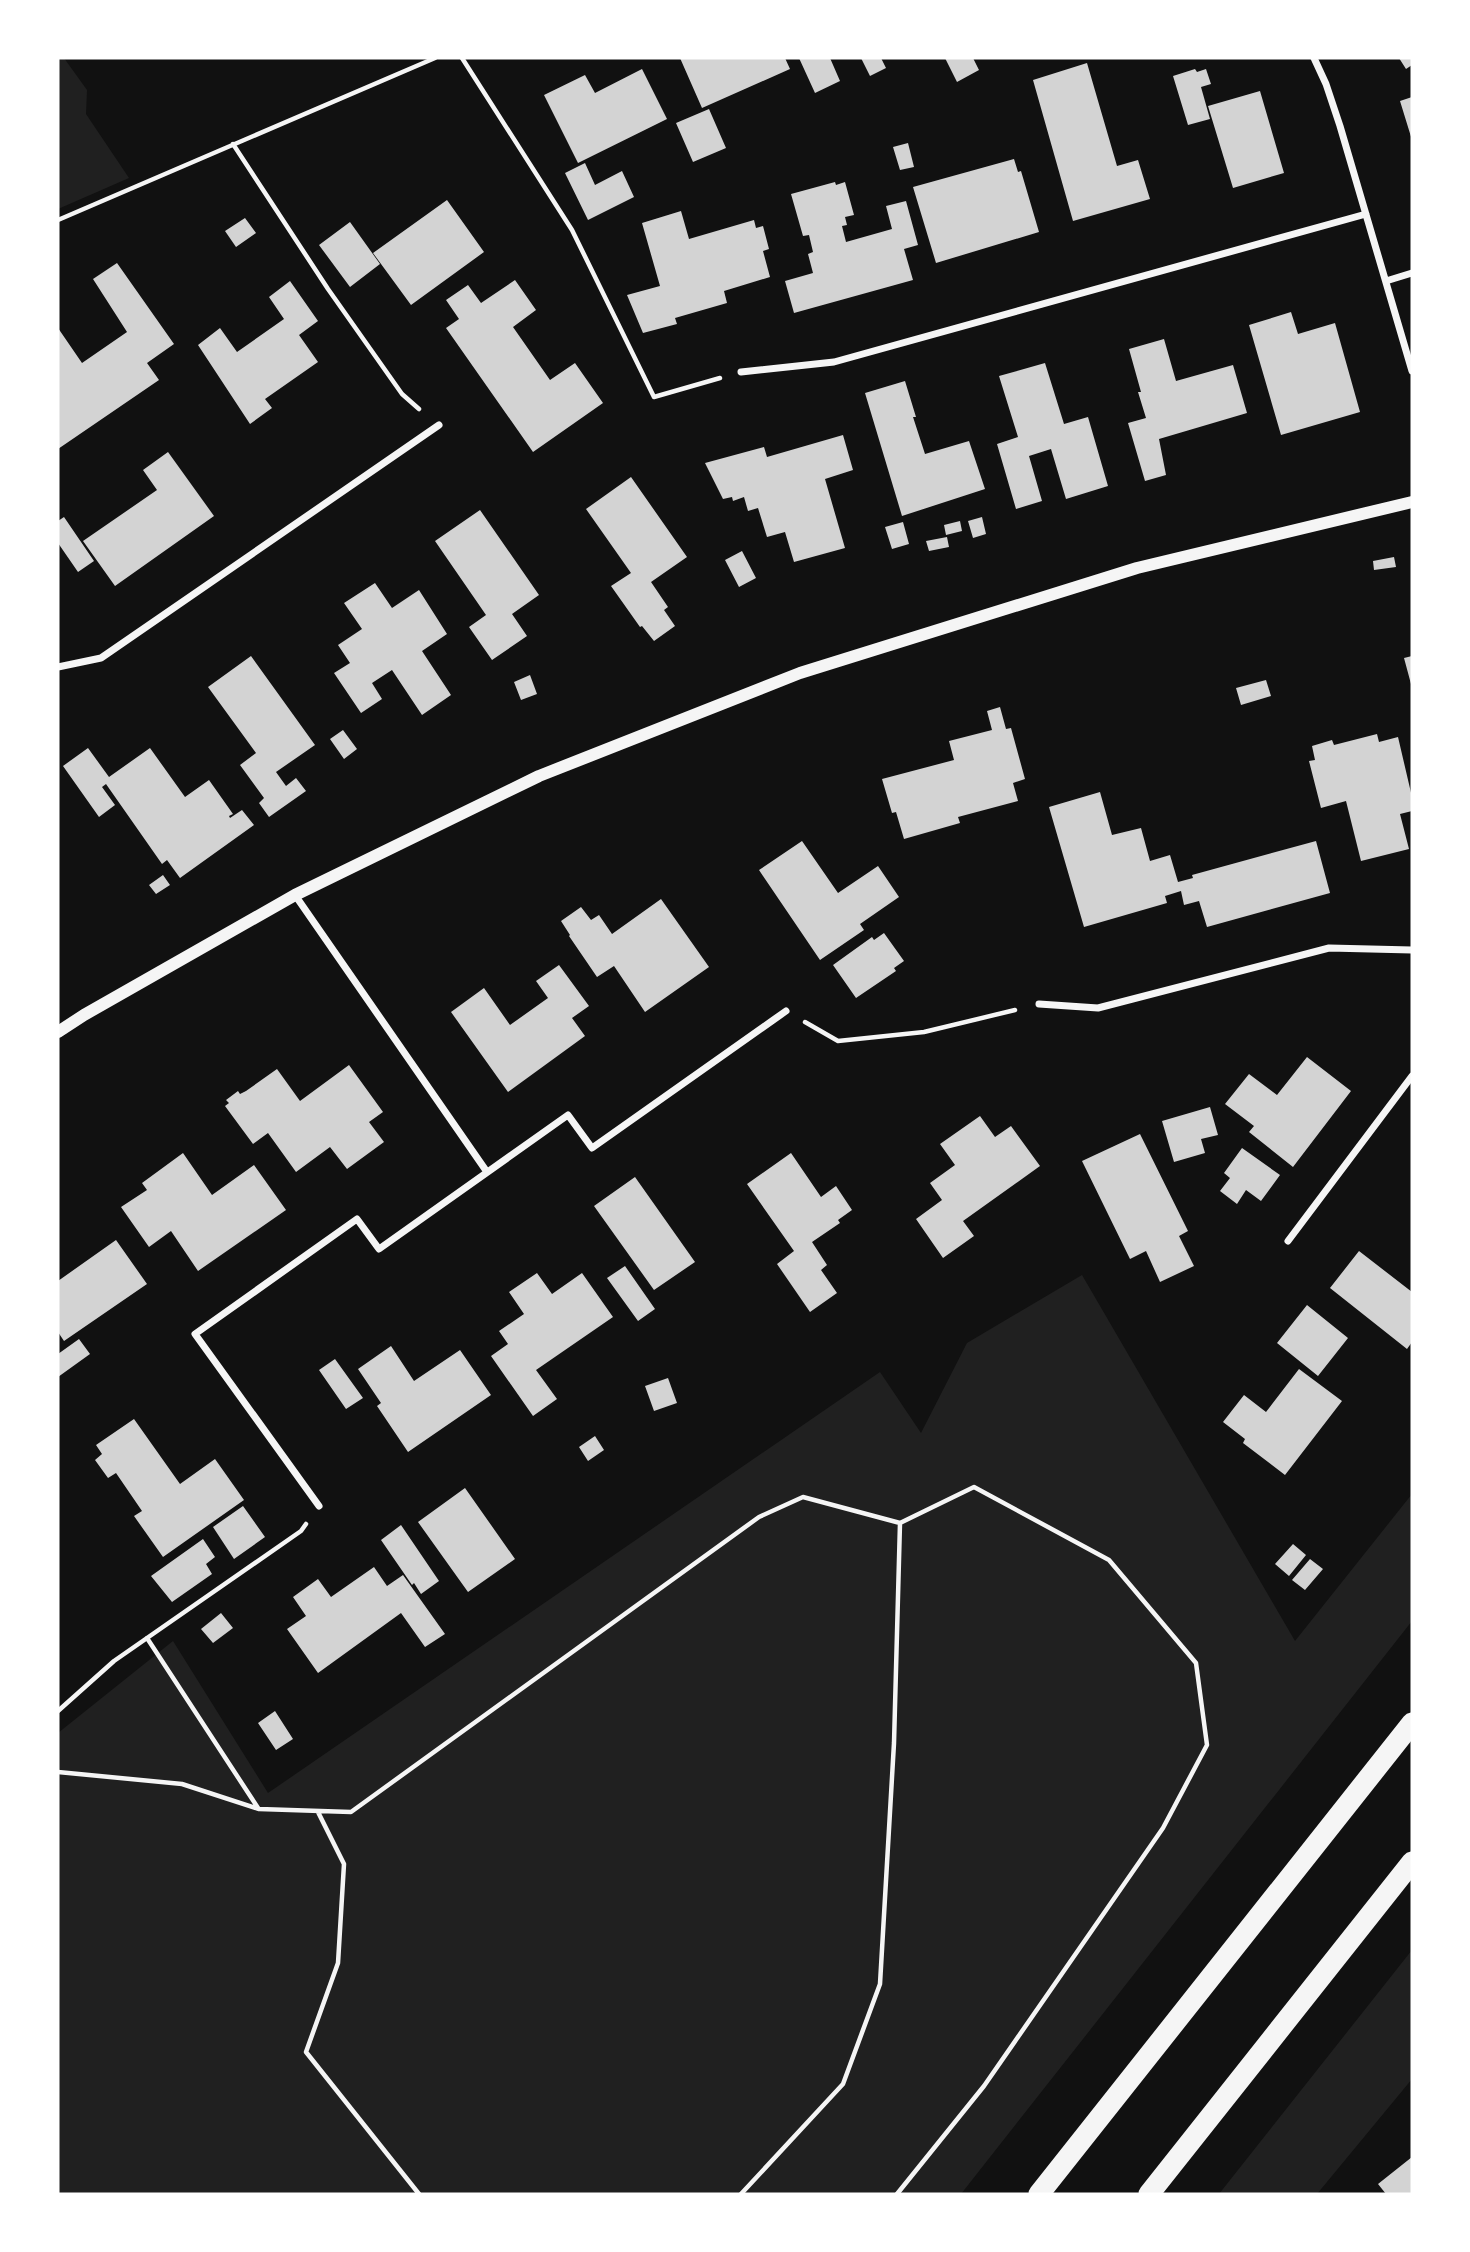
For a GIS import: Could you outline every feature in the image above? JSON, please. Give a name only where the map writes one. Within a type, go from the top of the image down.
[{"type":"highway","points":[[1039,2194],[1412,1723]]},
{"type":"highway","points":[[1149,2194],[1412,1861]]},
{"type":"street","points":[[1314,58],[1340,126],[1412,371]]},
{"type":"street","points":[[741,372],[834,362],[1366,214]]},
{"type":"street","points":[[1386,281],[1412,273]]},
{"type":"street","points":[[58,667],[102,658],[439,425]]},
{"type":"street","points":[[58,1032],[295,895],[539,776],[800,673],[1137,568],[1412,502]]},
{"type":"street","points":[[295,895],[487,1172]]},
{"type":"street","points":[[1039,1004],[1098,1008],[1329,948],[1412,950]]},
{"type":"street","points":[[319,1506],[195,1334],[357,1219],[379,1249],[568,1115],[592,1148],[786,1011]]},
{"type":"street","points":[[1288,1241],[1412,1076]]},
{"type":"path","points":[[58,220],[435,58]]},
{"type":"path","points":[[462,58],[572,230],[654,397],[741,372]]},
{"type":"path","points":[[233,144],[328,289],[402,394],[439,425]]},
{"type":"path","points":[[786,1011],[838,1041],[923,1032],[1039,1004]]},
{"type":"path","points":[[58,1772],[181,1784],[259,1809],[351,1812],[759,1517],[803,1497],[901,1523],[974,1488],[1109,1560],[1195,1663],[1208,1745],[1163,1829],[984,2086],[897,2194]]},
{"type":"path","points":[[58,1711],[114,1661],[301,1531],[319,1506]]},
{"type":"path","points":[[741,2194],[843,2084],[880,1984],[894,1743],[901,1523]]},
{"type":"path","points":[[147,1638],[259,1809]]},
{"type":"path","points":[[318,1812],[344,1864],[338,1964],[306,2052],[419,2194]]},
{"type":"shaded area","points":[[58,58],[64,58],[87,90],[86,114],[129,178],[58,209]]},
{"type":"shaded area","points":[[1082,1275],[1295,1641],[1412,1494],[1412,1621],[961,2194],[58,2194],[58,1733],[173,1641],[268,1793],[880,1372],[921,1433],[967,1343]]},
{"type":"shaded area","points":[[1412,1950],[1412,2079],[1317,2194],[1219,2194]]},
{"type":"building","points":[[680,58],[785,58],[790,69],[702,108]]},
{"type":"building","points":[[799,58],[830,58],[840,81],[815,93]]},
{"type":"building","points":[[861,58],[881,58],[886,68],[870,76]]},
{"type":"building","points":[[945,58],[973,58],[979,70],[957,82]]},
{"type":"building","points":[[1399,58],[1412,58],[1412,65],[1406,69]]},
{"type":"building","points":[[1087,63],[1117,166],[1138,160],[1150,199],[1073,221],[1033,80]]},
{"type":"building","points":[[642,69],[667,119],[578,163],[544,95],[585,75],[595,93]]},
{"type":"building","points":[[1195,69],[1197,72],[1206,69],[1211,84],[1201,87],[1210,119],[1188,125],[1173,76]]},
{"type":"building","points":[[1260,91],[1284,173],[1233,188],[1208,106]]},
{"type":"building","points":[[1412,97],[1412,140],[1400,101]]},
{"type":"building","points":[[709,109],[726,148],[693,162],[676,123]]},
{"type":"building","points":[[908,143],[914,167],[900,170],[893,147]]},
{"type":"building","points":[[1014,159],[1018,172],[1021,171],[1039,232],[936,263],[913,187]]},
{"type":"building","points":[[585,163],[595,185],[622,171],[634,197],[588,220],[565,173]]},
{"type":"building","points":[[835,182],[836,185],[845,182],[854,215],[845,217],[847,225],[842,226],[846,242],[892,229],[886,206],[906,201],[918,245],[904,249],[913,280],[794,313],[785,281],[813,273],[808,254],[813,252],[809,235],[803,236],[791,194]]},
{"type":"building","points":[[447,200],[484,252],[411,305],[373,253]]},
{"type":"building","points":[[681,211],[689,239],[754,220],[756,228],[763,226],[769,249],[763,251],[770,277],[724,291],[727,303],[675,318],[677,324],[643,333],[627,295],[660,286],[642,223]]},
{"type":"building","points":[[245,218],[256,233],[236,247],[225,231]]},
{"type":"building","points":[[350,222],[380,264],[350,287],[319,245]]},
{"type":"building","points":[[117,263],[174,344],[147,363],[159,380],[58,449],[58,328],[82,363],[127,332],[93,279]]},
{"type":"building","points":[[515,280],[536,310],[513,327],[550,380],[575,363],[603,403],[533,452],[446,328],[459,319],[446,300],[468,285],[481,303]]},
{"type":"building","points":[[290,281],[318,321],[299,335],[318,362],[265,399],[272,408],[250,424],[198,345],[220,328],[237,352],[284,319],[269,297]]},
{"type":"building","points":[[1291,312],[1298,334],[1335,323],[1360,412],[1281,435],[1249,325]]},
{"type":"building","points":[[1164,339],[1176,381],[1233,365],[1247,413],[1159,439],[1166,475],[1145,481],[1128,423],[1146,418],[1129,349]]},
{"type":"building","points":[[1045,363],[1064,424],[1088,417],[1108,486],[1066,499],[1051,449],[1029,456],[1042,501],[1016,509],[997,444],[1018,437],[999,376]]},
{"type":"building","points":[[905,381],[925,454],[969,441],[985,489],[902,516],[865,393]]},
{"type":"building","points":[[843,435],[853,470],[825,479],[845,548],[794,562],[785,532],[767,537],[758,508],[748,511],[744,497],[733,501],[732,497],[723,499],[705,463],[764,447],[767,457]]},
{"type":"building","points":[[168,452],[214,516],[115,586],[83,541],[157,490],[143,470]]},
{"type":"building","points":[[631,477],[687,557],[651,582],[668,607],[664,610],[675,626],[654,641],[642,626],[640,627],[611,586],[631,573],[586,509]]},
{"type":"building","points":[[480,510],[539,595],[512,614],[527,636],[492,660],[469,627],[486,615],[435,541]]},
{"type":"building","points":[[64,517],[94,561],[78,572],[58,543],[58,521]]},
{"type":"building","points":[[982,517],[986,534],[973,538],[968,521]]},
{"type":"building","points":[[960,521],[962,531],[946,535],[944,525]]},
{"type":"building","points":[[903,522],[909,544],[892,549],[885,527]]},
{"type":"building","points":[[947,537],[949,547],[929,551],[926,541]]},
{"type":"building","points":[[742,551],[756,578],[739,587],[725,560]]},
{"type":"building","points":[[1394,557],[1396,567],[1374,570],[1373,561]]},
{"type":"building","points":[[375,583],[392,608],[419,590],[447,634],[422,651],[451,695],[422,715],[392,670],[372,683],[382,699],[361,713],[334,673],[350,663],[338,645],[362,629],[344,603]]},
{"type":"building","points":[[251,656],[315,745],[276,772],[286,786],[296,778],[306,791],[269,817],[259,803],[264,798],[240,765],[256,753],[208,687]]},
{"type":"building","points":[[1412,656],[1412,684],[1411,684],[1404,658]]},
{"type":"building","points":[[530,675],[537,694],[521,700],[514,682]]},
{"type":"building","points":[[1266,680],[1271,696],[1241,705],[1236,688]]},
{"type":"building","points":[[1000,707],[1006,729],[1011,728],[1025,779],[1013,783],[1018,801],[958,817],[960,823],[904,839],[896,812],[892,813],[882,779],[954,760],[949,741],[992,730],[987,711]]},
{"type":"building","points":[[343,730],[357,749],[344,759],[330,739]]},
{"type":"building","points":[[1377,734],[1379,742],[1398,737],[1412,797],[1412,811],[1400,814],[1409,849],[1361,861],[1346,801],[1321,808],[1309,761],[1315,760],[1312,746],[1332,740],[1334,745]]},
{"type":"building","points":[[88,748],[109,777],[150,748],[185,797],[209,780],[233,814],[230,818],[242,810],[254,825],[180,878],[167,860],[162,864],[106,784],[102,787],[115,805],[99,817],[63,766]]},
{"type":"building","points":[[1100,792],[1112,835],[1141,828],[1150,861],[1170,855],[1178,882],[1193,878],[1192,875],[1316,841],[1330,893],[1207,927],[1199,901],[1184,905],[1181,891],[1165,896],[1167,903],[1084,927],[1049,807]]},
{"type":"building","points":[[802,841],[838,893],[878,866],[899,897],[860,924],[864,930],[820,960],[759,870]]},
{"type":"building","points":[[163,875],[170,885],[156,894],[149,885]]},
{"type":"building","points":[[661,899],[709,967],[645,1012],[614,966],[597,977],[561,921],[581,907],[591,920],[599,915],[612,934]]},
{"type":"building","points":[[884,933],[904,961],[894,968],[896,971],[856,998],[833,965],[872,937],[874,940]]},
{"type":"building","points":[[559,965],[589,1006],[572,1018],[585,1036],[508,1092],[451,1012],[484,988],[510,1025],[548,998],[536,981]]},
{"type":"building","points":[[1307,1057],[1351,1091],[1293,1167],[1249,1132],[1254,1126],[1225,1104],[1249,1074],[1277,1095]]},
{"type":"building","points":[[349,1065],[383,1112],[369,1122],[384,1142],[347,1169],[330,1147],[296,1172],[268,1133],[253,1144],[225,1106],[229,1103],[226,1100],[238,1091],[240,1094],[246,1091],[277,1069],[300,1101]]},
{"type":"building","points":[[1210,1107],[1218,1135],[1201,1139],[1205,1153],[1174,1162],[1162,1121]]},
{"type":"building","points":[[980,1116],[995,1137],[1011,1126],[1040,1166],[963,1221],[974,1236],[943,1258],[916,1219],[942,1200],[930,1183],[955,1165],[940,1144]]},
{"type":"building","points":[[1140,1134],[1188,1231],[1179,1236],[1194,1266],[1160,1282],[1146,1251],[1130,1259],[1082,1161]]},
{"type":"building","points":[[1242,1148],[1280,1175],[1261,1201],[1246,1190],[1237,1204],[1220,1191],[1230,1178],[1224,1173]]},
{"type":"building","points":[[183,1153],[212,1195],[254,1165],[286,1210],[198,1271],[171,1231],[149,1247],[121,1207],[147,1190],[142,1183]]},
{"type":"building","points":[[791,1153],[821,1197],[836,1186],[852,1210],[838,1220],[840,1223],[812,1242],[827,1265],[821,1270],[837,1293],[810,1312],[777,1264],[794,1251],[747,1184]]},
{"type":"building","points":[[635,1177],[695,1262],[654,1290],[594,1206]]},
{"type":"building","points":[[116,1240],[147,1284],[64,1341],[58,1332],[58,1281]]},
{"type":"building","points":[[1359,1251],[1412,1292],[1412,1342],[1407,1349],[1330,1288]]},
{"type":"building","points":[[625,1266],[655,1309],[638,1321],[607,1278]]},
{"type":"building","points":[[537,1273],[552,1294],[582,1273],[613,1317],[536,1370],[557,1399],[533,1416],[491,1356],[508,1344],[499,1331],[524,1314],[509,1292]]},
{"type":"building","points":[[1307,1305],[1348,1338],[1318,1376],[1277,1343]]},
{"type":"building","points":[[79,1339],[90,1354],[58,1377],[58,1354]]},
{"type":"building","points":[[391,1346],[414,1381],[460,1350],[491,1395],[408,1452],[377,1406],[381,1403],[358,1369]]},
{"type":"building","points":[[335,1359],[363,1398],[346,1409],[319,1370]]},
{"type":"building","points":[[1299,1369],[1342,1401],[1285,1475],[1243,1443],[1245,1439],[1223,1422],[1244,1395],[1266,1412]]},
{"type":"building","points":[[668,1378],[677,1403],[654,1411],[645,1386]]},
{"type":"building","points":[[134,1419],[180,1484],[215,1459],[244,1500],[163,1557],[134,1516],[142,1511],[116,1473],[108,1478],[95,1460],[102,1454],[96,1445]]},
{"type":"building","points":[[595,1436],[604,1450],[588,1461],[579,1447]]},
{"type":"building","points":[[465,1488],[515,1559],[468,1592],[418,1522]]},
{"type":"building","points":[[243,1506],[265,1537],[234,1559],[213,1527]]},
{"type":"building","points":[[401,1525],[439,1581],[421,1594],[381,1540]]},
{"type":"building","points":[[203,1539],[215,1557],[206,1564],[212,1574],[172,1602],[151,1576]]},
{"type":"building","points":[[1293,1544],[1306,1555],[1289,1576],[1275,1564]]},
{"type":"building","points":[[1310,1559],[1323,1569],[1305,1590],[1292,1580]]},
{"type":"building","points":[[374,1567],[387,1586],[403,1575],[445,1634],[425,1647],[401,1613],[318,1673],[287,1629],[306,1616],[293,1597],[318,1579],[331,1597]]},
{"type":"building","points":[[221,1613],[233,1628],[213,1643],[201,1629]]},
{"type":"building","points":[[275,1711],[293,1739],[276,1750],[258,1723]]},
{"type":"building","points":[[1412,2157],[1412,2194],[1386,2194],[1378,2184]]}]
